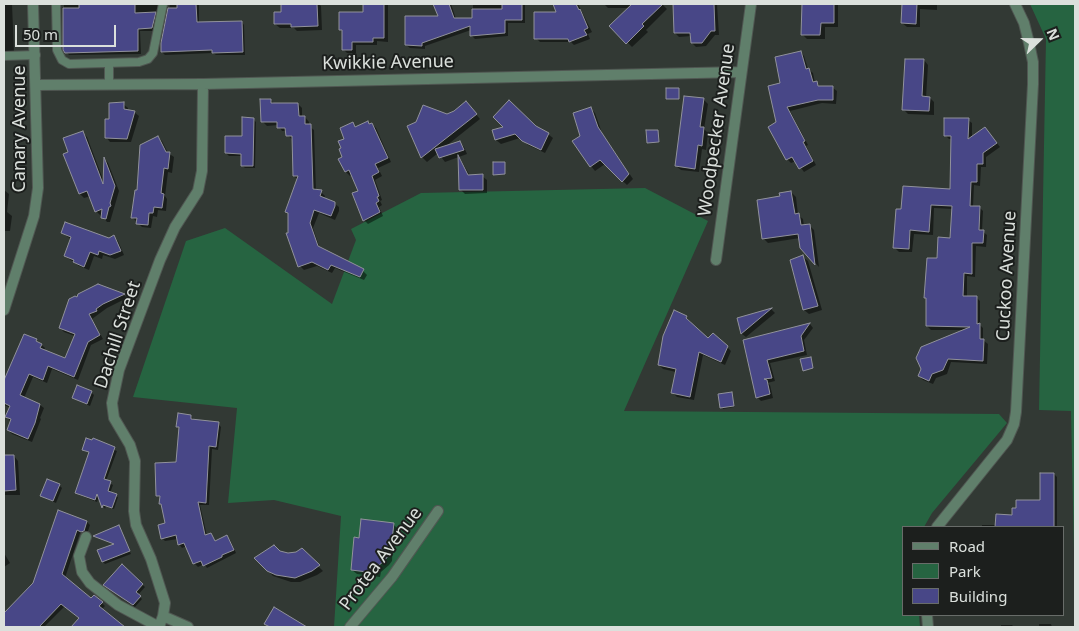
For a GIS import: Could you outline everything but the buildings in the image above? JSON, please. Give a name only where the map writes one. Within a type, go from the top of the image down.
[{"type":"street","name":"Canary Avenue","points":[[4,310],[23,254],[36,207],[38,188],[36,55],[33,4]]},
{"type":"street","name":"Woodpecker Avenue","points":[[716,260],[740,72],[751,4]]},
{"type":"street","name":"Cuckoo Avenue","points":[[938,526],[1007,440],[1014,424],[1016,412],[1033,70],[1024,23],[1015,4]]},
{"type":"street","name":"Kwikkie Avenue","points":[[36,85],[203,84],[740,72]]},
{"type":"street","name":"Dachill Street","points":[[159,627],[165,603],[162,589],[136,525],[134,511],[135,461],[130,445],[114,418],[112,403],[120,370],[160,260],[175,226],[198,190],[202,171],[203,84]]},
{"type":"street","name":"Protea Avenue","points":[[350,627],[392,577],[438,511]]},
{"type":"street","points":[[86,537],[79,556],[82,572],[90,583],[118,605],[159,627]]},
{"type":"street","points":[[163,616],[188,627]]},
{"type":"lane","points":[[56,4],[57,50],[62,60],[69,64],[143,61],[151,56],[164,4]]},
{"type":"lane","points":[[4,56],[36,55]]},
{"type":"lane","points":[[109,63],[109,84]]},
{"type":"green space","points":[[1030,4],[1075,4],[1075,599],[1071,411],[1039,410],[1046,39]]},
{"type":"green space","points":[[645,188],[708,221],[624,411],[999,414],[1007,423],[932,513],[925,526],[902,526],[902,616],[919,616],[920,627],[334,627],[341,516],[274,500],[228,503],[237,408],[133,397],[186,241],[225,228],[332,304],[356,240],[351,229],[421,193]]}]
